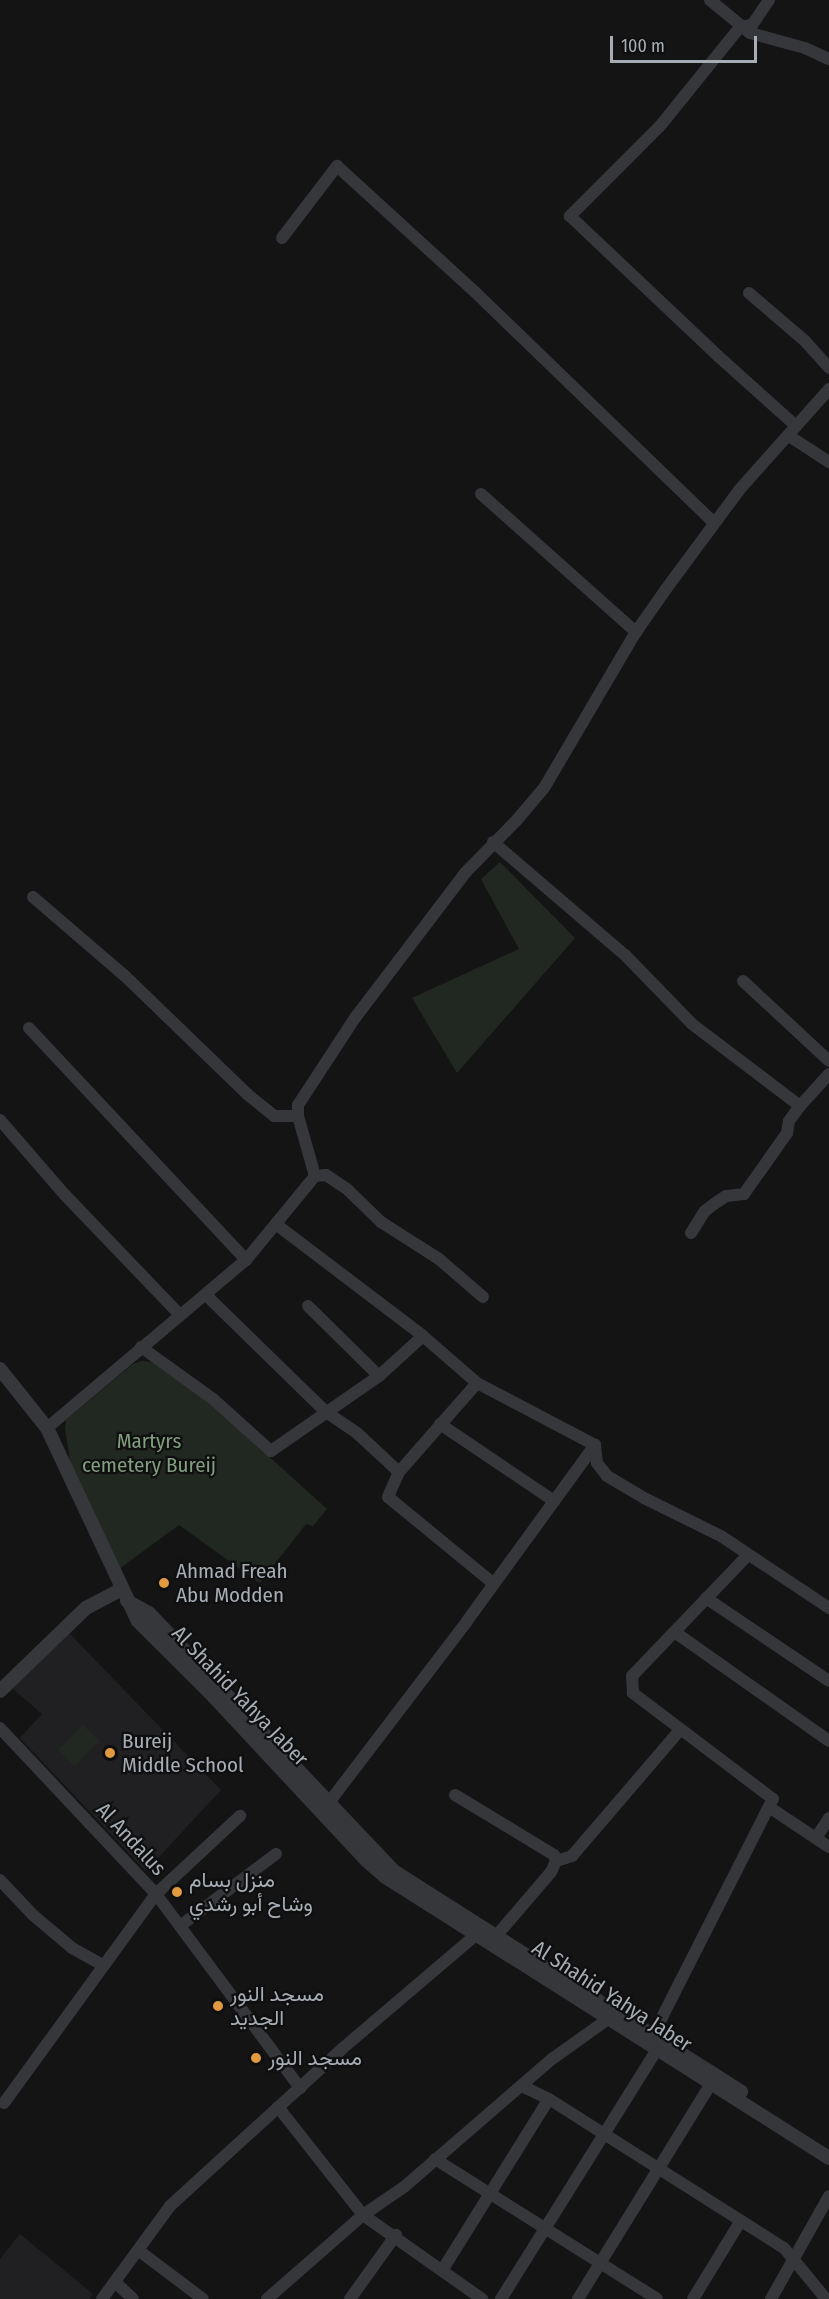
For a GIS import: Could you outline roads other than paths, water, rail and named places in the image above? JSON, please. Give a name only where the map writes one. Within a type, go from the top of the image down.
[{"type":"street","points":[[710,0],[750,33],[805,48],[829,59]]},
{"type":"street","points":[[769,0],[752,25],[740,27],[661,125],[570,216],[718,356],[793,431],[829,462]]},
{"type":"street","points":[[282,238],[337,166],[475,292],[714,523]]},
{"type":"street","points":[[748,293],[805,341],[829,368]]},
{"type":"street","points":[[315,1176],[298,1116],[298,1105],[355,1018],[465,873],[516,821],[544,788],[636,632],[714,523],[829,388]]},
{"type":"street","points":[[481,494],[636,632]]},
{"type":"street","points":[[493,842],[625,955],[692,1024],[800,1106]]},
{"type":"street","points":[[33,897],[125,976],[247,1094],[274,1116],[298,1116]]},
{"type":"street","points":[[743,981],[829,1061]]},
{"type":"street","points":[[29,1028],[246,1260]]},
{"type":"street","points":[[691,1233],[705,1211],[714,1204],[726,1196],[744,1194],[787,1133],[789,1121],[829,1074]]},
{"type":"street","points":[[0,1120],[65,1195],[180,1315]]},
{"type":"street","points":[[47,1428],[246,1260],[315,1176],[326,1175],[348,1190],[381,1222],[439,1259],[483,1298]]},
{"type":"street","points":[[277,1225],[423,1336],[477,1383],[595,1445]]},
{"type":"street","points":[[206,1295],[326,1412],[357,1433],[399,1472]]},
{"type":"street","points":[[308,1306],[379,1376]]},
{"type":"street","points":[[141,1347],[213,1399],[271,1451],[379,1376],[423,1336]]},
{"type":"street","name":"Al Shahid Yahya Jaber","points":[[0,1370],[47,1428],[138,1621],[325,1808],[395,1872],[608,2019],[829,2147]]},
{"type":"street","points":[[477,1383],[399,1472],[388,1497],[494,1584]]},
{"type":"street","points":[[440,1424],[554,1501]]},
{"type":"street","points":[[325,1808],[494,1584],[595,1445]]},
{"type":"street","points":[[595,1445],[597,1463],[607,1476],[644,1498],[721,1536],[747,1556],[829,1608]]},
{"type":"street","points":[[501,2299],[605,2136],[773,1799],[633,1693],[632,1676],[676,1633],[747,1556]]},
{"type":"street","points":[[0,1690],[86,1608],[124,1595]]},
{"type":"street","points":[[706,1598],[829,1681]]},
{"type":"street","points":[[676,1633],[829,1741]]},
{"type":"street","name":"Al Andalus","points":[[0,1728],[156,1894],[240,1816]]},
{"type":"street","points":[[556,1861],[572,1856],[680,1730]]},
{"type":"street","points":[[455,1795],[554,1855],[556,1861],[551,1872],[493,1939]]},
{"type":"street","points":[[769,1807],[829,1847]]},
{"type":"street","name":"Al Shahid Yahya Jaber","points":[[325,1808],[384,1876],[476,1935],[493,1939],[653,2043],[711,2084],[829,2158]]},
{"type":"street","points":[[816,1838],[829,1818]]},
{"type":"street","points":[[180,1926],[276,1854]]},
{"type":"street","points":[[0,1880],[33,1914],[72,1948],[103,1965]]},
{"type":"street","points":[[4,2103],[156,1894],[300,2088]]},
{"type":"street","points":[[102,2299],[116,2283],[170,2206],[278,2107],[476,1935]]},
{"type":"street","points":[[267,2299],[363,2215],[404,2187],[552,2059],[608,2019]]},
{"type":"street","points":[[578,2299],[711,2084]]},
{"type":"street","points":[[522,2086],[549,2099],[784,2248],[826,2299]]},
{"type":"street","points":[[443,2269],[549,2099]]},
{"type":"street","points":[[278,2107],[363,2215],[396,2235],[482,2299]]},
{"type":"street","points":[[435,2159],[657,2299]]},
{"type":"street","points":[[771,2299],[828,2202]]},
{"type":"street","points":[[693,2299],[740,2222]]},
{"type":"street","points":[[350,2299],[396,2235]]},
{"type":"street","points":[[138,2250],[202,2299]]},
{"type":"street","points":[[116,2283],[133,2299]]},
{"type":"place","name":"Ahmad Freah Abu Modden","points":[[164,1583]]},
{"type":"place","name":"Bureij Middle School","points":[[110,1753]]},
{"type":"place","name":"منزل بسام وشاح أبو رشدي","points":[[177,1892]]},
{"type":"place","name":"مسجد النور الجديد","points":[[218,2006]]},
{"type":"place","name":"مسجد النور","points":[[256,2058]]},
{"type":"park label","name":"Martyrs cemetery Bureij","points":[[149,1453]]}]
